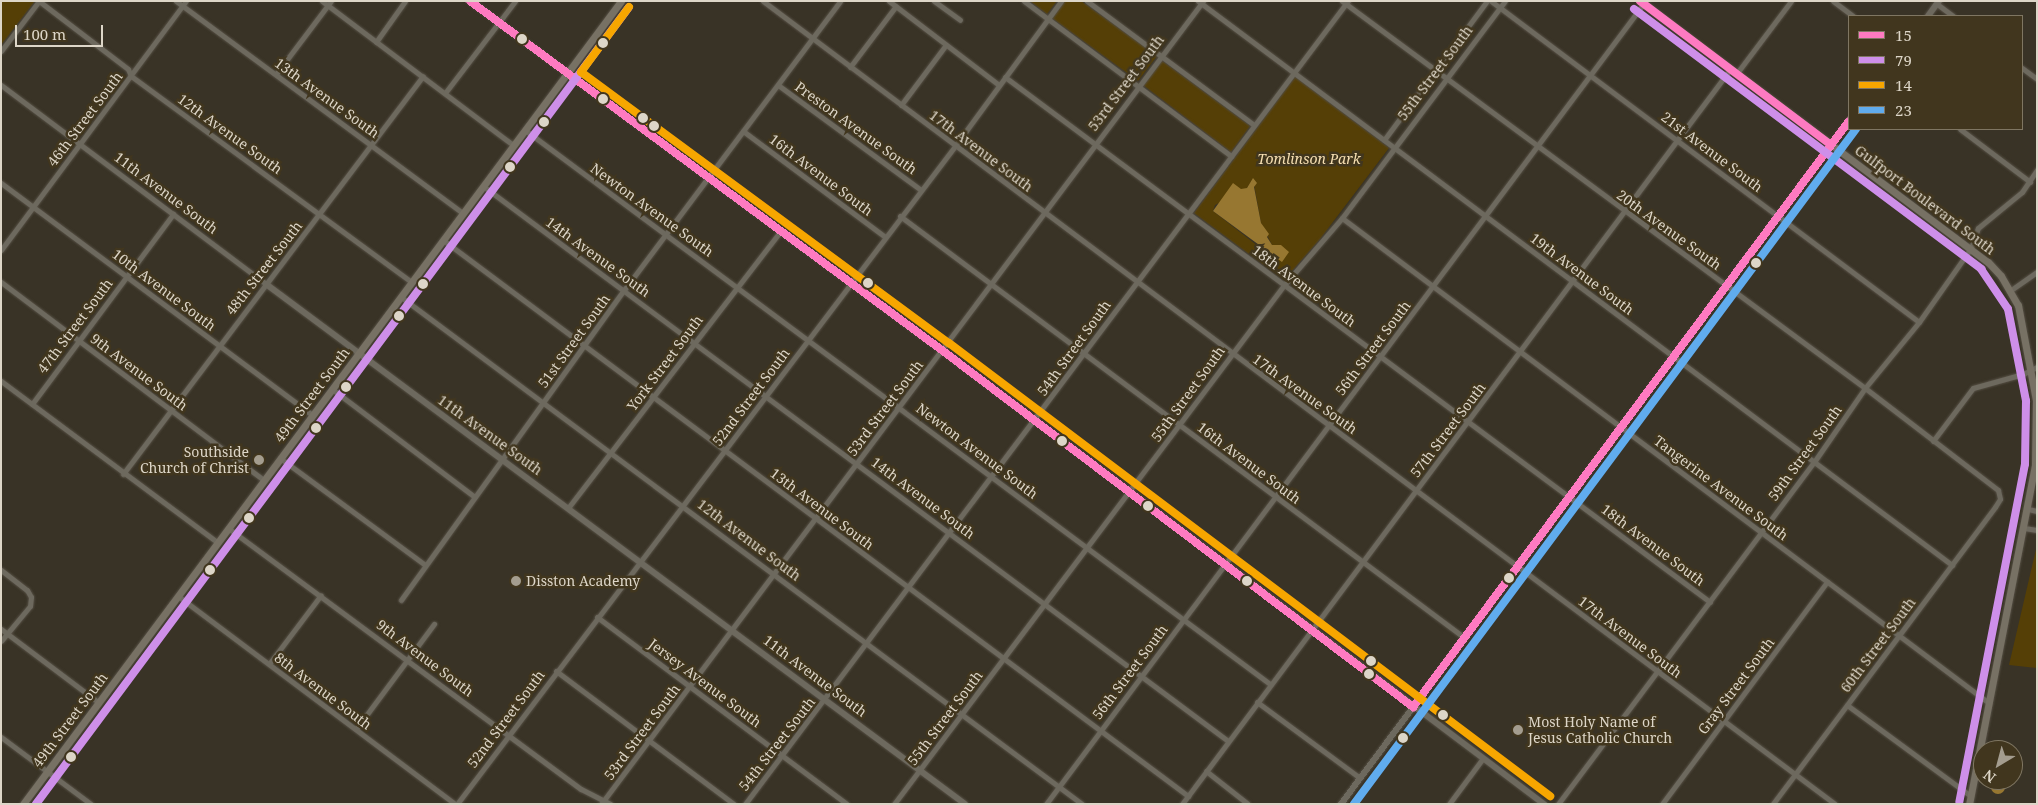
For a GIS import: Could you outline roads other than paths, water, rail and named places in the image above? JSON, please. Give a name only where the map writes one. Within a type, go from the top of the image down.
[{"type":"main road","name":"49th Street South","points":[[23,804],[620,2]]},
{"type":"main road","name":"Gulfport Boulevard South","points":[[1643,2],[1971,248],[1988,262],[2011,290],[2023,321],[2034,367],[2035,465],[2028,509],[1970,800]]},
{"type":"street","points":[[1,51],[39,1]]},
{"type":"street","name":"12th Avenue South","points":[[39,1],[128,69],[131,76],[411,282]]},
{"type":"street","name":"13th Avenue South","points":[[176,1],[184,4],[463,213]]},
{"type":"street","points":[[322,1],[330,3],[376,42],[513,146]]},
{"type":"street","points":[[376,42],[405,1]]},
{"type":"street","points":[[470,1],[943,351],[1544,804]]},
{"type":"street","points":[[445,93],[515,1]]},
{"type":"street","name":"17th Avenue South","points":[[763,1],[1835,804]]},
{"type":"street","name":"51st Street South","points":[[401,600],[624,290],[840,1]]},
{"type":"street","points":[[889,1],[945,46],[999,85]]},
{"type":"street","points":[[934,1],[960,20]]},
{"type":"street","points":[[1024,1],[1231,156]]},
{"type":"street","name":"52nd Street South","points":[[456,804],[639,561],[726,450],[884,237],[955,146],[1061,1]]},
{"type":"street","points":[[1087,1],[1254,125]]},
{"type":"street","name":"21st Avenue South","points":[[1489,1],[1919,322]]},
{"type":"street","name":"55th Street South","points":[[1384,140],[1489,1]]},
{"type":"street","name":"55th Street South","points":[[894,804],[1284,285],[1342,218],[1393,147],[1505,1]]},
{"type":"street","name":"57th Street South","points":[[1182,804],[1677,141],[1791,1]]},
{"type":"street","points":[[1833,1],[1852,15]]},
{"type":"street","name":"53rd Street South","points":[[603,802],[943,351],[1094,143],[1201,2]]},
{"type":"street","name":"19th Avenue South","points":[[1201,2],[1952,565]]},
{"type":"street","name":"20th Avenue South","points":[[1346,2],[1624,212],[1865,388],[1998,490],[2000,499]]},
{"type":"street","name":"54th Street South","points":[[745,804],[993,477],[1346,2]]},
{"type":"street","name":"56th Street South","points":[[1046,804],[1590,76],[1643,2]]},
{"type":"street","points":[[276,74],[330,3]]},
{"type":"street","points":[[1929,15],[1938,3],[1952,15]]},
{"type":"street","name":"46th Street South","points":[[1,250],[184,4]]},
{"type":"street","points":[[850,67],[896,6]]},
{"type":"street","points":[[901,105],[945,46]]},
{"type":"street","points":[[2023,69],[2037,79]]},
{"type":"street","name":"48th Street South","points":[[124,474],[218,345],[423,76]]},
{"type":"street","name":"18th Avenue South","points":[[1005,77],[1710,602]]},
{"type":"street","name":"Preston Avenue South","points":[[778,85],[921,190]]},
{"type":"street","name":"11th Avenue South","points":[[1,86],[965,804]]},
{"type":"street","points":[[1341,804],[1465,638],[1516,566],[1570,498],[1675,357],[1725,285],[1848,122]]},
{"type":"street","name":"Newton Avenue South","points":[[525,130],[809,338],[1270,684]]},
{"type":"street","points":[[1961,130],[2030,182]]},
{"type":"street","name":"16th Avenue South","points":[[743,131],[884,237]]},
{"type":"street","name":"59th Street South","points":[[1558,804],[1814,462],[1865,388],[1919,322],[1971,248],[1978,228],[2030,182],[2037,170]]},
{"type":"street","name":"10th Avenue South","points":[[1,183],[312,415]]},
{"type":"street","name":"14th Avenue South","points":[[483,186],[695,341],[1228,741]]},
{"type":"street","name":"47th Street South","points":[[32,404],[173,214]]},
{"type":"street","name":"16th Avenue South","points":[[900,216],[1465,638]]},
{"type":"street","name":"Tangerine Avenue South","points":[[1342,218],[1990,703]]},
{"type":"street","name":"York Street South","points":[[568,508],[780,232]]},
{"type":"street","name":"13th Avenue South","points":[[442,240],[654,396],[1188,796]]},
{"type":"street","points":[[2011,290],[2037,272]]},
{"type":"street","name":"9th Avenue South","points":[[1,282],[264,480]]},
{"type":"street","name":"12th Avenue South","points":[[401,296],[1082,804]]},
{"type":"street","points":[[1933,441],[1973,388],[2023,374],[2034,367]]},
{"type":"street","points":[[1,381],[218,542]]},
{"type":"street","points":[[332,389],[475,497]]},
{"type":"street","points":[[280,458],[425,565]]},
{"type":"street","name":"60th Street South","points":[[1773,804],[2000,499]]},
{"type":"street","points":[[2028,509],[2037,511]]},
{"type":"street","name":"9th Avenue South","points":[[228,528],[321,594],[581,789],[610,804]]},
{"type":"street","points":[[2024,528],[2037,530]]},
{"type":"street","points":[[1,570],[27,590],[31,597],[30,606],[1,641]]},
{"type":"street","name":"Gray Street South","points":[[1662,804],[1828,582]]},
{"type":"street","points":[[269,664],[321,594]]},
{"type":"street","name":"8th Avenue South","points":[[178,596],[456,804]]},
{"type":"street","name":"Jersey Avenue South","points":[[597,617],[691,685],[847,804]]},
{"type":"street","points":[[356,729],[434,624]]},
{"type":"street","points":[[1,629],[98,702]]},
{"type":"street","points":[[556,671],[734,804]]},
{"type":"street","points":[[1257,702],[1360,778]]},
{"type":"street","points":[[1847,705],[1970,800]]},
{"type":"street","points":[[1,737],[91,804]]},
{"type":"street","points":[[1449,804],[1483,758]]},
{"type":"street","points":[[1206,771],[1248,804]]},
{"type":"place","name":"Southside Church of Christ","points":[[259,460]]},
{"type":"place","name":"Disston Academy","points":[[516,581]]},
{"type":"place","name":"Most Holy Name of Jesus Catholic Church","points":[[1518,730]]},
{"type":"park label","name":"Tomlinson Park","points":[[1309,159]]}]
